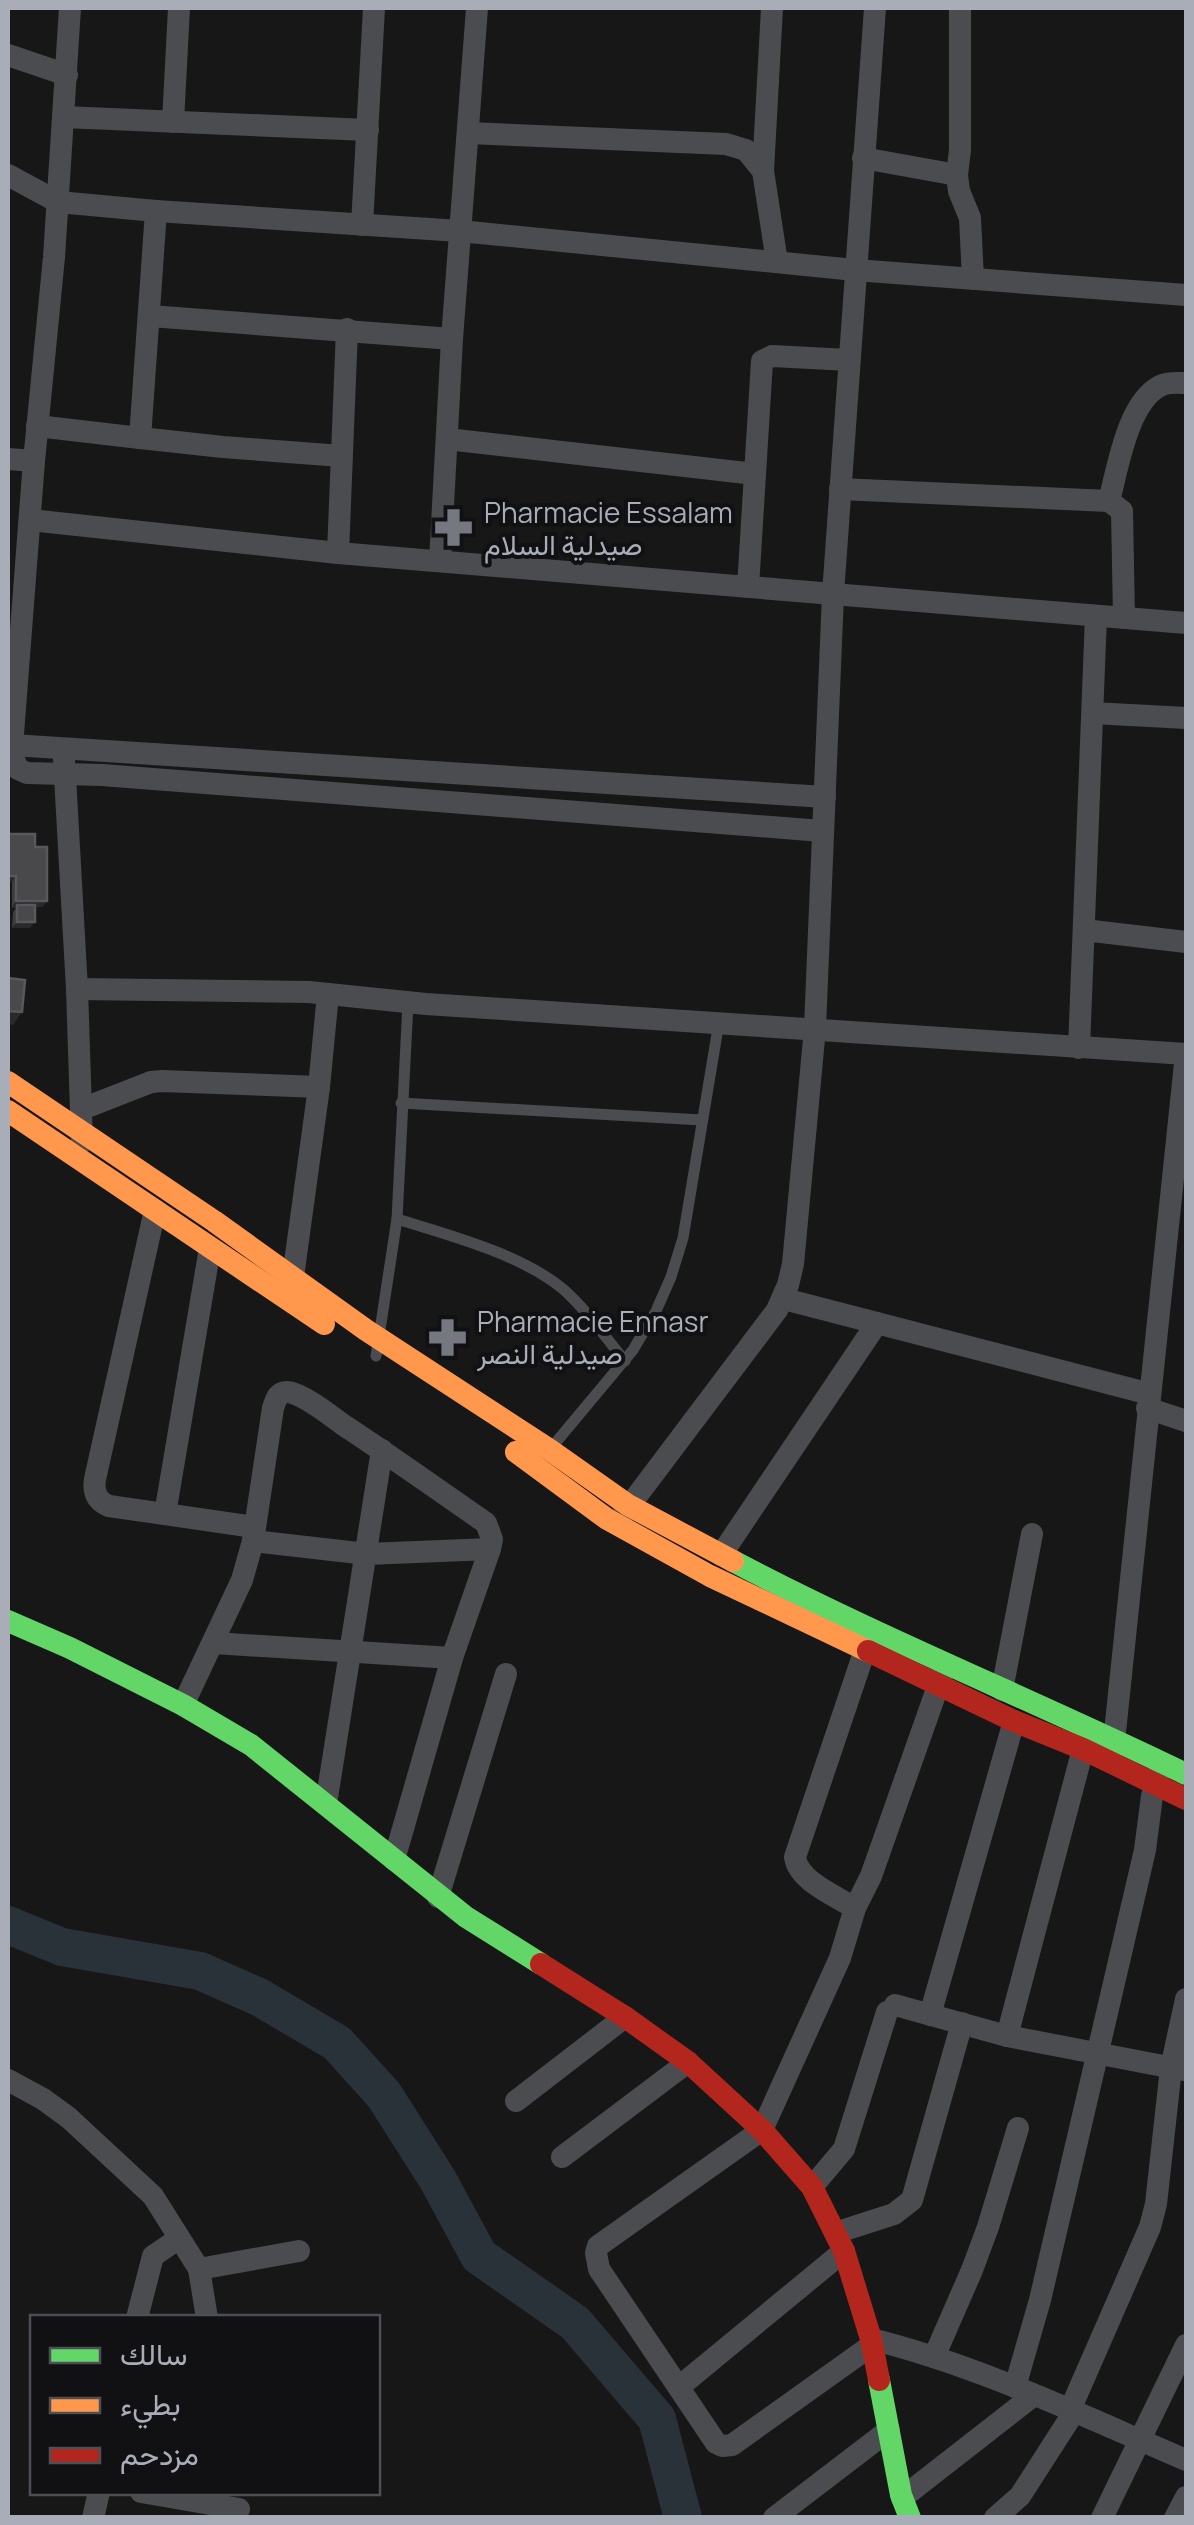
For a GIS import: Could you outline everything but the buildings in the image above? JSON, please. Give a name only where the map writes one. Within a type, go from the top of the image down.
[{"type":"street","points":[[70,8],[58,202],[12,745],[18,769],[822,831]]},
{"type":"street","points":[[173,122],[179,8]]},
{"type":"street","points":[[362,224],[374,8]]},
{"type":"street","points":[[440,562],[452,339],[478,8]]},
{"type":"street","points":[[772,8],[763,172],[777,262]]},
{"type":"street","points":[[623,1515],[784,1299],[793,1264],[815,1028],[833,594],[875,8]]},
{"type":"street","points":[[960,8],[960,150],[956,175],[970,218],[973,279]]},
{"type":"street","points":[[8,55],[66,75]]},
{"type":"street","points":[[64,118],[368,130]]},
{"type":"street","points":[[468,133],[726,144],[746,150],[763,172]]},
{"type":"street","points":[[864,158],[956,175]]},
{"type":"street","points":[[8,175],[58,202],[156,212],[460,231],[855,270],[1186,294]]},
{"type":"street","points":[[140,438],[156,212]]},
{"type":"street","points":[[150,316],[452,339]]},
{"type":"street","points":[[338,553],[347,330]]},
{"type":"street","points":[[748,587],[762,361],[772,356],[848,360]]},
{"type":"street","points":[[1109,501],[1125,440],[1144,398],[1165,383],[1186,383]]},
{"type":"street","points":[[38,426],[341,456]]},
{"type":"street","points":[[447,438],[755,474]]},
{"type":"street","points":[[8,459],[34,462]]},
{"type":"street","points":[[840,488],[1109,501],[1122,511],[1124,618]]},
{"type":"street","points":[[30,520],[338,553],[1186,623]]},
{"type":"street","points":[[1079,1048],[1096,616]]},
{"type":"street","points":[[1093,713],[1186,718]]},
{"type":"street","points":[[12,745],[825,796]]},
{"type":"street","points":[[64,748],[82,1160]]},
{"type":"street","points":[[178,781],[182,756]]},
{"type":"street","points":[[413,799],[416,772]]},
{"type":"street","points":[[1084,930],[1186,942]]},
{"type":"street","points":[[77,989],[328,994],[1186,1054],[1113,1751]]},
{"type":"street","points":[[293,1277],[328,994]]},
{"type":"street","points":[[8,1082],[82,1121],[293,1277],[428,1390],[623,1515],[762,1589],[942,1674],[1014,1722],[1083,1749],[1113,1751]]},
{"type":"street","points":[[82,1121],[151,1082],[319,1086]]},
{"type":"street","points":[[8,1111],[210,1248],[549,1450],[623,1515],[720,1555],[762,1589]]},
{"type":"street","points":[[155,1210],[94,1486],[102,1503],[366,1554],[490,1550]]},
{"type":"street","points":[[164,1514],[210,1248]]},
{"type":"street","points":[[784,1299],[1148,1401],[1186,1422]]},
{"type":"street","points":[[720,1555],[877,1323]]},
{"type":"street","points":[[183,1704],[242,1580],[254,1534],[272,1414],[277,1396],[292,1393],[382,1450],[486,1524],[492,1540],[452,1658],[394,1860]]},
{"type":"street","points":[[326,1804],[382,1450]]},
{"type":"street","points":[[1002,1690],[1032,1534]]},
{"type":"street","points":[[8,1620],[183,1704],[251,1744],[438,1897],[688,2062],[762,2130],[812,2187],[840,2242],[871,2342],[906,2508]]},
{"type":"street","points":[[856,1908],[805,1876],[797,1868],[795,1857],[868,1640]]},
{"type":"street","points":[[212,1644],[452,1658]]},
{"type":"street","points":[[438,1897],[506,1674]]},
{"type":"street","points":[[942,1674],[1002,1690],[1086,1724],[1113,1751],[1159,1774],[1186,1799]]},
{"type":"street","points":[[942,1674],[840,1958],[762,2130],[598,2246],[599,2269],[716,2443],[722,2446],[729,2446],[871,2342],[934,2356],[1186,2460]]},
{"type":"street","points":[[930,2015],[1014,1722]]},
{"type":"street","points":[[1007,2036],[1083,1749]]},
{"type":"street","points":[[1159,1774],[1186,1774]]},
{"type":"street","points":[[906,2508],[1024,2390],[1040,2300],[1145,1850],[1159,1774]]},
{"type":"street","points":[[996,2518],[1020,2496],[1072,2411],[1150,2227],[1179,2069],[1186,1999]]},
{"type":"street","points":[[812,2187],[844,2149],[891,2008],[1007,2036],[1179,2069]]},
{"type":"street","points":[[516,2102],[624,2017]]},
{"type":"street","points":[[679,2387],[840,2242],[894,2214],[912,2200],[962,2023]]},
{"type":"street","points":[[562,2157],[688,2062]]},
{"type":"street","points":[[8,2080],[43,2100],[82,2130],[152,2196],[200,2268],[207,2315]]},
{"type":"street","points":[[934,2356],[988,2227],[1018,2128]]},
{"type":"street","points":[[138,2315],[153,2256],[178,2239]]},
{"type":"street","points":[[200,2268],[298,2251]]},
{"type":"street","points":[[1102,2518],[1186,2346]]},
{"type":"street","points":[[774,2518],[889,2430]]},
{"type":"street","points":[[163,2495],[238,2506]]},
{"type":"street","points":[[1175,2518],[1186,2497]]},
{"type":"lane","points":[[378,1348],[396,1218],[408,1002]]},
{"type":"lane","points":[[549,1450],[625,1361],[656,1311],[671,1277],[683,1238],[718,1022]]},
{"type":"lane","points":[[401,1103],[702,1120]]},
{"type":"lane","points":[[396,1218],[468,1241],[526,1266],[560,1286],[625,1361]]},
{"type":"waterway","points":[[8,1925],[62,1947],[200,1971],[259,1997],[337,2043],[384,2095],[438,2180],[479,2256],[575,2323],[657,2419],[683,2518]]},
{"type":"traffic: fast","points":[[733,1561],[845,1617],[1186,1774]]},
{"type":"traffic: fast","points":[[8,1621],[183,1705],[251,1745],[466,1917],[541,1964]]},
{"type":"traffic: fast","points":[[879,2380],[901,2495],[910,2518]]},
{"type":"traffic: slow","points":[[8,1082],[214,1221],[366,1330],[628,1505],[733,1561]]},
{"type":"traffic: slow","points":[[8,1111],[324,1324]]},
{"type":"traffic: slow","points":[[516,1452],[607,1519],[710,1576],[868,1651]]},
{"type":"traffic: jam","points":[[868,1651],[1186,1799]]},
{"type":"traffic: jam","points":[[541,1964],[688,2062],[762,2130],[812,2187],[844,2251],[871,2339],[879,2380]]},
{"type":"place","name":"Pharmacie Essalam صيدلية السلام","points":[[454,528]]},
{"type":"place","name":"Pharmacie Ennasr صيدلية النصر","points":[[447,1337]]}]
